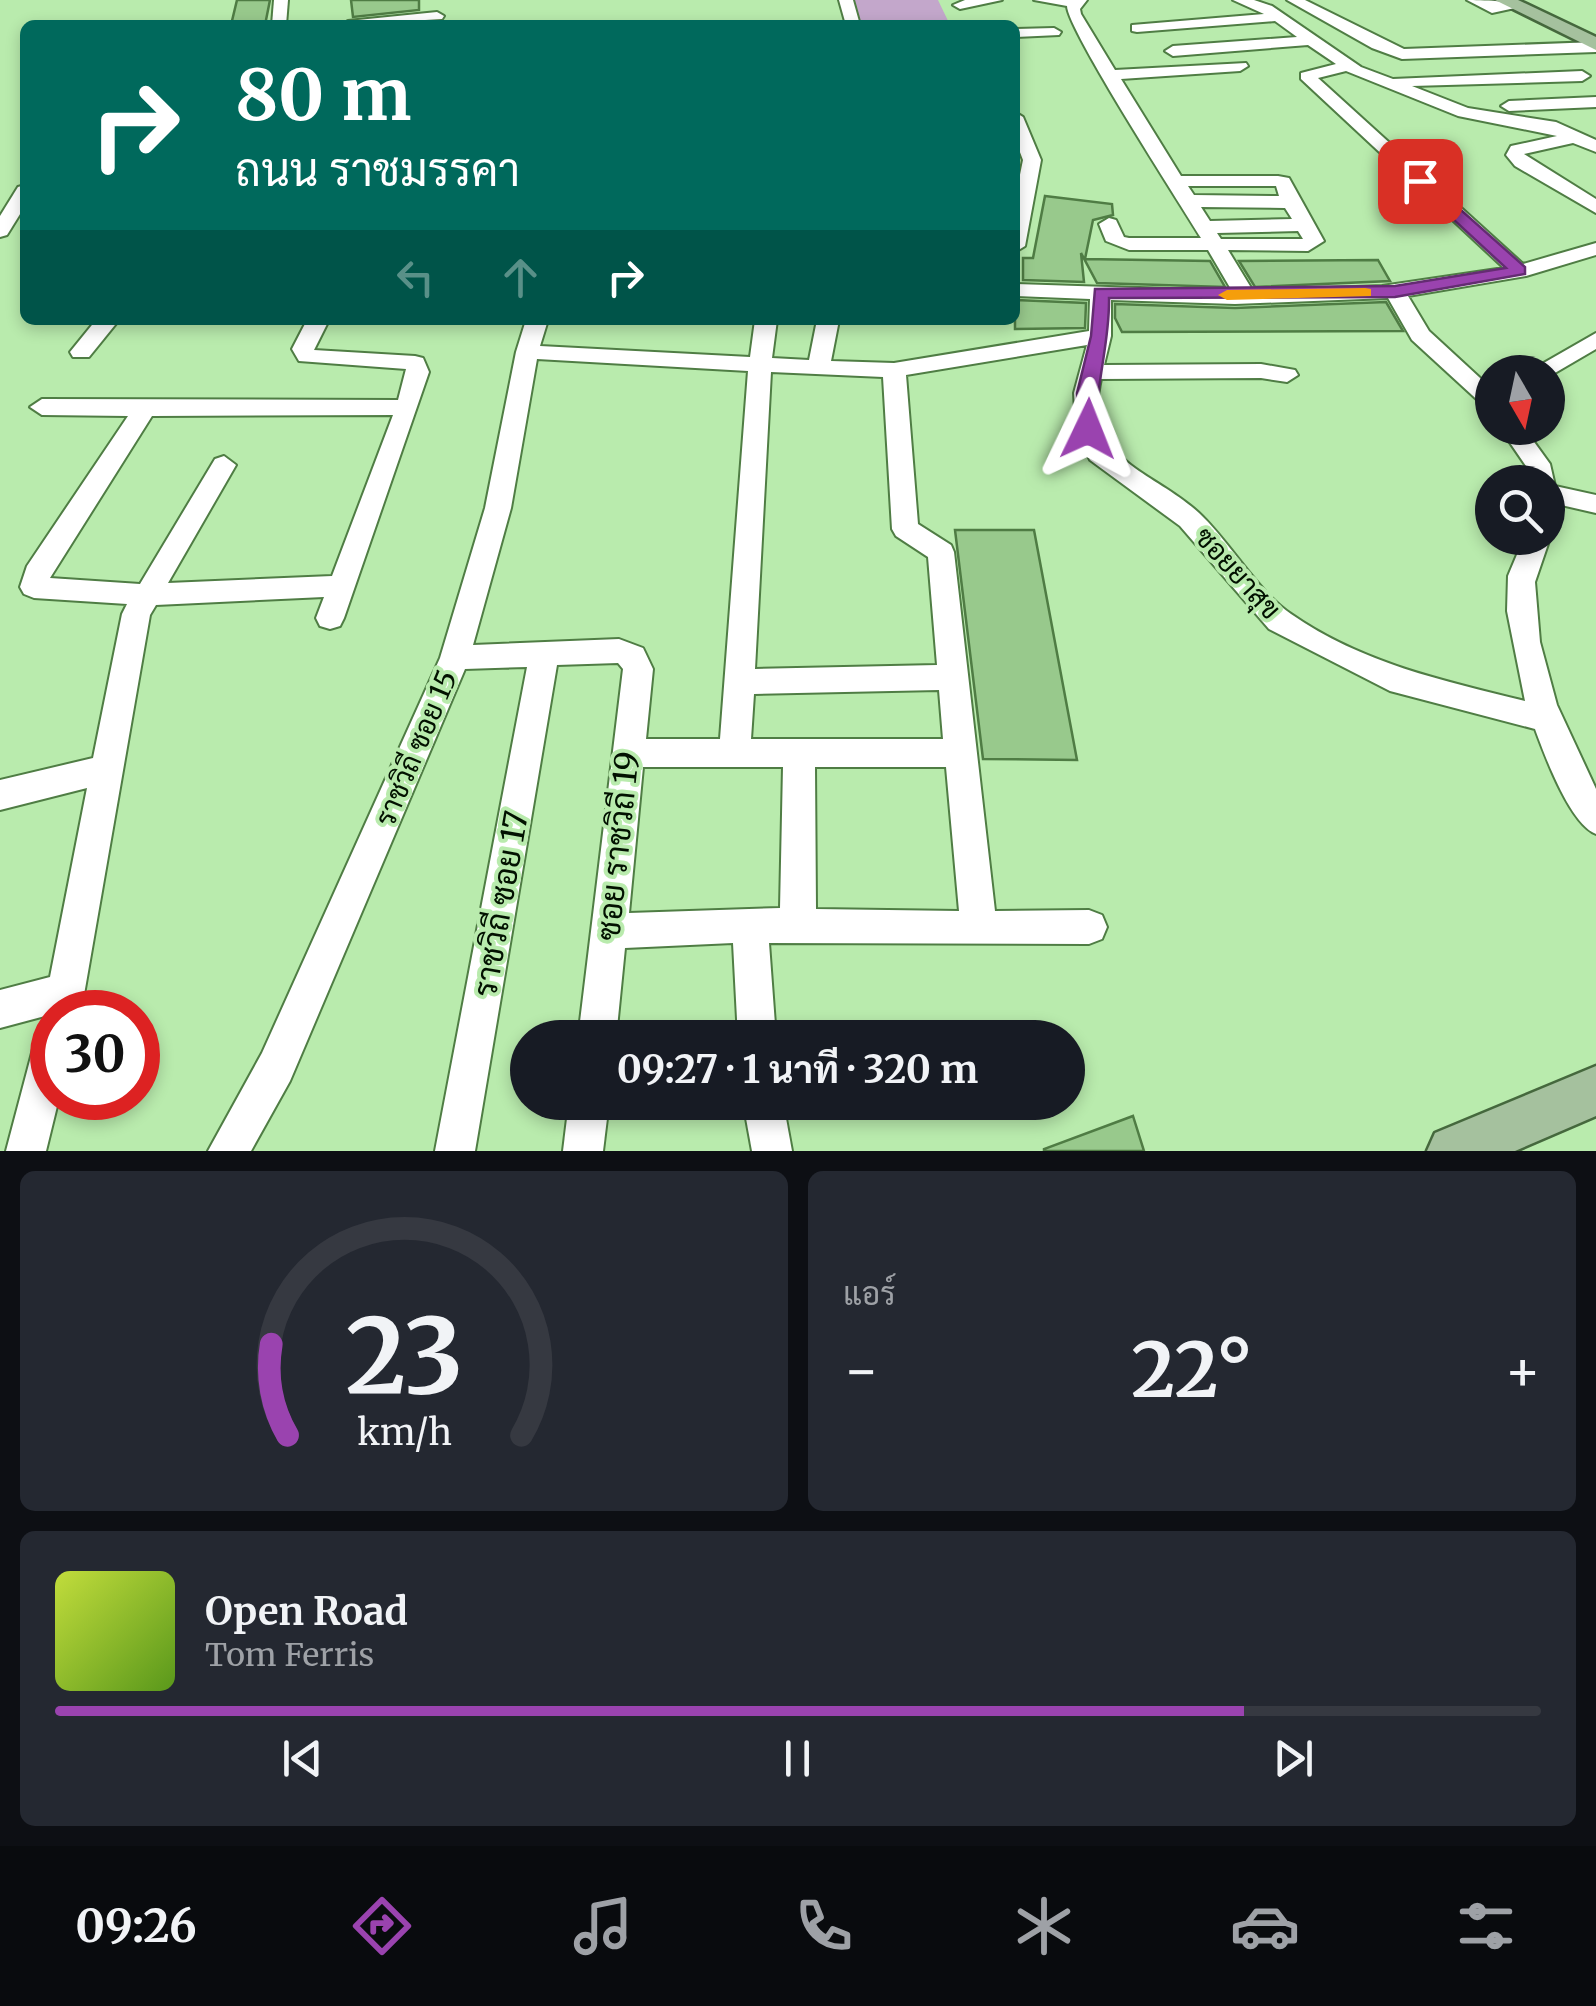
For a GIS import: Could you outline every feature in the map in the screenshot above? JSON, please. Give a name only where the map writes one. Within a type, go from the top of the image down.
[{"type":"main road","points":[[1501,9],[1596,46]]},
{"type":"main road","points":[[1483,1145],[1596,1091]]},
{"type":"street","points":[[959,3],[995,0]]},
{"type":"street","points":[[1041,0],[1078,2],[1074,14],[1192,201],[1245,295]]},
{"type":"street","points":[[1240,0],[1277,16],[1346,66],[1464,112],[1530,121],[1596,146]]},
{"type":"street","points":[[1294,0],[1377,46],[1402,54],[1554,52],[1596,46]]},
{"type":"street","points":[[1474,0],[1501,9]]},
{"type":"street","points":[[397,20],[437,16]]},
{"type":"street","points":[[1137,28],[1277,16]]},
{"type":"street","points":[[1020,33],[1054,32]]},
{"type":"street","points":[[1173,51],[1310,40]]},
{"type":"street","points":[[1554,52],[1596,89]]},
{"type":"street","points":[[1110,75],[1240,66]]},
{"type":"street","points":[[1346,66],[1307,76],[1519,271]]},
{"type":"street","points":[[1393,82],[1582,76]]},
{"type":"street","points":[[1463,108],[1596,102]]},
{"type":"street","points":[[1576,138],[1517,150],[1515,154],[1521,162],[1596,206]]},
{"type":"street","points":[[1020,221],[1032,160],[1022,145]]},
{"type":"street","points":[[1109,224],[1112,236],[1122,243],[1217,246],[1308,245],[1314,241],[1284,182],[1178,181]]},
{"type":"street","points":[[0,231],[20,199]]},
{"type":"street","points":[[1192,201],[1291,202]]},
{"type":"street","points":[[1206,227],[1306,225]]},
{"type":"street","points":[[1020,290],[1245,295],[1395,292],[1519,271],[1596,248]]},
{"type":"street","points":[[1395,292],[1420,336],[1475,385]]},
{"type":"street","name":"ซอยยาสุข","points":[[1101,293],[1100,336],[1086,393],[1088,429],[1099,454],[1189,519],[1279,621],[1334,652],[1401,682],[1546,719]]},
{"type":"street","points":[[82,352],[104,325]]},
{"type":"street","points":[[315,325],[303,349],[307,356],[415,364],[418,372],[330,618]]},
{"type":"street","name":"ราชวิถี ซอย 15","points":[[228,1151],[276,1066],[455,658],[498,508],[535,325]]},
{"type":"street","points":[[735,752],[765,325]]},
{"type":"street","points":[[819,368],[827,325]]},
{"type":"street","points":[[527,352],[894,370],[1100,336]]},
{"type":"street","points":[[1565,359],[1595,344]]},
{"type":"street","points":[[894,370],[905,529],[941,552],[979,928]]},
{"type":"street","points":[[1091,372],[1261,370],[1288,375]]},
{"type":"street","points":[[146,406],[34,587],[146,595],[342,586]]},
{"type":"street","points":[[42,407],[408,407]]},
{"type":"street","points":[[67,990],[130,636],[146,595],[224,465]]},
{"type":"street","points":[[1565,498],[1596,504]]},
{"type":"street","points":[[1530,555],[1521,579],[1528,646],[1546,719],[1596,819]]},
{"type":"street","name":"ซอย ราชวิถี 19","points":[[544,656],[619,650],[633,656],[638,669],[599,1020]]},
{"type":"street","points":[[455,658],[544,656]]},
{"type":"street","name":"ราชวิถี ซอย 17","points":[[455,1151],[544,656]]},
{"type":"street","points":[[738,682],[955,677]]},
{"type":"street","points":[[627,753],[960,753]]},
{"type":"street","points":[[798,925],[799,753]]},
{"type":"street","points":[[0,794],[108,769]]},
{"type":"street","points":[[750,924],[757,1020]]},
{"type":"street","points":[[610,931],[750,924],[1090,927]]},
{"type":"street","points":[[0,1010],[30,1006]]},
{"type":"street","points":[[26,1151],[34,1120]]},
{"type":"street","points":[[583,1151],[587,1120]]},
{"type":"street","points":[[766,1120],[772,1151]]},
{"type":"shaded area","points":[[849,0],[938,0],[948,20],[855,20]]},
{"type":"building","points":[[237,0],[270,0],[266,20],[232,20]]},
{"type":"building","points":[[351,0],[419,0],[419,10],[353,17]]},
{"type":"building","points":[[1045,196],[1112,204],[1113,215],[1093,220],[1085,259],[1210,261],[1225,287],[1097,283],[1081,253],[1084,282],[1023,280],[1023,258],[1033,258]]},
{"type":"building","points":[[1378,260],[1390,281],[1255,287],[1239,261]]},
{"type":"building","points":[[1020,300],[1086,303],[1085,328],[1015,329],[1015,325],[1020,325]]},
{"type":"building","points":[[1386,302],[1403,331],[1122,332],[1115,318],[1115,304],[1235,308]]},
{"type":"building","points":[[955,530],[1034,530],[1077,760],[983,759]]},
{"type":"building","points":[[1133,1116],[1144,1151],[1044,1151],[1044,1149]]},
{"type":"slow traffic","points":[[1227,295],[1365,293]]},
{"type":"route","points":[[1088,429],[1086,393],[1100,336],[1101,293],[1193,296],[1395,292],[1519,271],[1420,181]]}]
